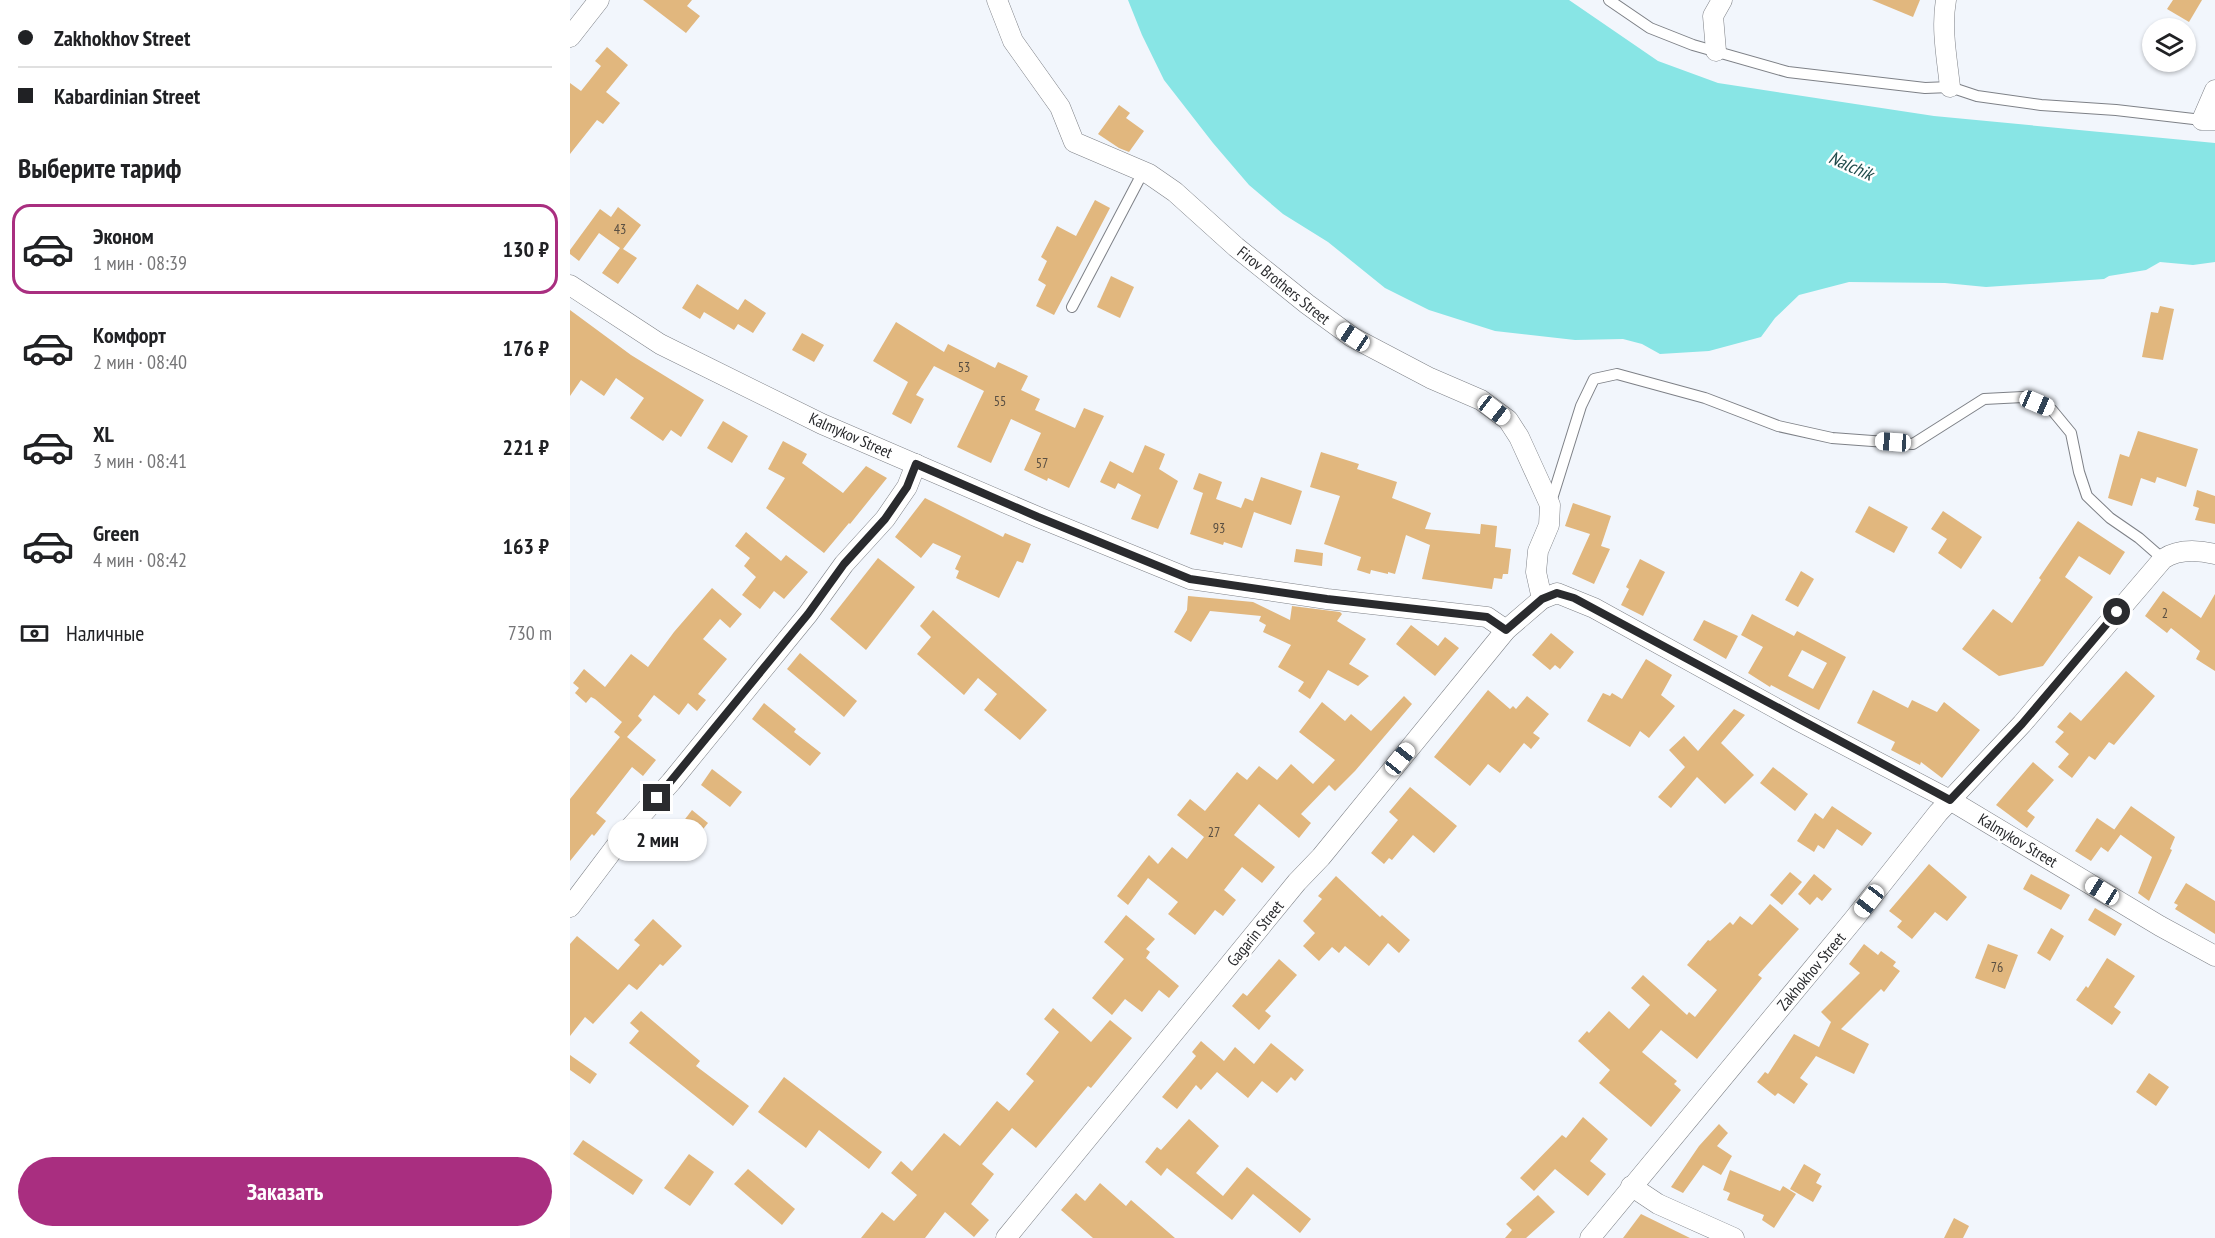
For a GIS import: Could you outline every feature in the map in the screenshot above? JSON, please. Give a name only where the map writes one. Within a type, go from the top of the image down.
[{"type":"street","points":[[570,37],[599,0]]},
{"type":"street","name":"Firov Brothers Street","points":[[997,0],[1013,41],[1060,107],[1074,142],[1149,174],[1175,192],[1236,247],[1345,332],[1430,378],[1482,400],[1508,420],[1519,437],[1550,505]]},
{"type":"street","points":[[1716,51],[1713,16],[1722,0]]},
{"type":"street","points":[[1946,0],[1945,48],[1950,87]]},
{"type":"street","points":[[2208,120],[2215,90]]},
{"type":"street","name":"Kalmykov Street","points":[[570,285],[660,344],[822,424],[1038,517],[1190,579],[1316,597],[1487,617],[1506,630]]},
{"type":"street","points":[[570,907],[628,830],[671,782],[808,614],[844,564],[885,519],[907,487],[916,464]]},
{"type":"street","points":[[1506,630],[1542,599],[1536,572],[1538,551],[1549,525],[1550,505]]},
{"type":"street","name":"Zakhokhov Street","points":[[1590,1238],[1847,928],[1938,813],[2022,724],[2163,559],[2172,553],[2181,552],[2215,554]]},
{"type":"street","name":"Kalmykov Street","points":[[1542,599],[1557,593],[1574,598],[1950,800],[2160,926],[2215,956]]},
{"type":"street","name":"Gagarin Street","points":[[1006,1238],[1506,630]]},
{"type":"street","points":[[1631,1186],[1658,1204],[1734,1238]]},
{"type":"lane","points":[[1609,0],[1650,28],[1693,45],[1788,72],[1916,87],[1950,87],[1977,96],[2041,105],[2208,120]]},
{"type":"lane","points":[[1072,307],[1143,172]]},
{"type":"lane","points":[[1550,505],[1581,406],[1594,379],[1617,374],[1705,398],[1778,426],[1832,438],[1913,444],[1984,399],[2022,397],[2052,410],[2071,433],[2079,472],[2087,496],[2110,518],[2139,538],[2163,559]]},
{"type":"water","name":"Nalchik","points":[[1128,0],[1569,0],[1658,61],[1718,83],[1934,116],[2215,143],[2215,262],[2193,265],[2160,262],[2146,270],[2109,276],[2104,279],[1986,287],[1945,283],[1849,282],[1799,295],[1775,318],[1761,337],[1709,351],[1660,354],[1642,344],[1623,339],[1575,340],[1495,331],[1429,310],[1385,288],[1328,242],[1283,214],[1249,185],[1164,80]]},
{"type":"building","points":[[643,0],[692,0],[687,6],[700,16],[686,33]]},
{"type":"building","points":[[1872,0],[1920,0],[1913,17]]},
{"type":"building","points":[[2173,0],[2202,0],[2191,18],[2182,18],[2167,9]]},
{"type":"building","points":[[607,47],[628,65],[606,92],[620,103],[603,124],[597,120],[570,154],[570,83],[581,91],[601,66],[595,61]]},
{"type":"building","points":[[1119,105],[1130,113],[1126,118],[1144,131],[1129,152],[1098,134]]},
{"type":"building","points":[[1095,200],[1110,208],[1054,315],[1036,306],[1046,285],[1038,280],[1047,261],[1041,257],[1057,226],[1076,236]]},
{"type":"building","points":[[618,207],[641,225],[623,249],[637,258],[618,284],[602,273],[620,248],[599,233],[579,261],[570,254],[570,250],[600,209],[611,217]]},
{"type":"building","points":[[1111,276],[1134,287],[1120,318],[1097,307]]},
{"type":"building","points":[[697,284],[738,310],[745,299],[766,313],[753,333],[738,324],[734,330],[704,312],[700,319],[682,308]]},
{"type":"building","points":[[2160,306],[2174,309],[2163,360],[2142,357],[2151,312],[2158,313]]},
{"type":"building","points":[[570,310],[631,355],[704,400],[681,437],[671,430],[663,441],[630,418],[644,398],[616,378],[604,396],[581,380],[570,396]]},
{"type":"building","points":[[896,322],[944,352],[948,344],[995,368],[998,362],[1028,376],[1021,390],[1040,399],[1035,410],[1075,428],[1084,408],[1104,416],[1069,488],[1024,470],[1041,433],[1011,419],[991,463],[957,447],[984,391],[934,366],[916,395],[924,399],[911,424],[892,414],[908,382],[873,361]]},
{"type":"building","points":[[802,333],[824,345],[814,362],[792,350]]},
{"type":"building","points":[[723,421],[748,436],[732,463],[707,448]]},
{"type":"building","points":[[2138,431],[2198,449],[2186,487],[2157,477],[2155,483],[2141,478],[2132,506],[2108,498],[2120,454],[2129,457]]},
{"type":"building","points":[[783,441],[807,454],[802,463],[843,493],[866,466],[887,478],[824,553],[766,508],[785,478],[768,469]]},
{"type":"building","points":[[1145,445],[1165,454],[1159,469],[1178,481],[1158,529],[1131,519],[1141,495],[1118,483],[1115,489],[1100,482],[1110,461],[1133,473]]},
{"type":"building","points":[[1321,452],[1359,464],[1357,469],[1397,482],[1392,498],[1431,513],[1425,529],[1480,534],[1481,524],[1497,526],[1495,547],[1511,549],[1508,574],[1503,574],[1502,579],[1494,578],[1492,589],[1422,579],[1430,545],[1406,535],[1395,574],[1371,570],[1370,574],[1357,570],[1361,557],[1324,544],[1340,496],[1310,487]]},
{"type":"building","points":[[1199,473],[1222,482],[1216,499],[1241,508],[1245,498],[1253,501],[1261,477],[1302,491],[1291,525],[1254,512],[1242,548],[1224,542],[1223,545],[1190,534],[1203,493],[1193,489]]},
{"type":"building","points":[[2197,490],[2215,496],[2215,524],[2195,520],[2199,508],[2193,506]]},
{"type":"building","points":[[925,498],[1003,537],[1005,533],[1031,544],[1023,563],[1017,561],[999,598],[956,578],[959,571],[955,569],[961,556],[933,543],[921,558],[895,537]]},
{"type":"building","points":[[1573,503],[1611,516],[1601,546],[1610,549],[1594,584],[1572,574],[1590,534],[1565,526]]},
{"type":"building","points":[[1869,506],[1908,527],[1894,553],[1855,532]]},
{"type":"building","points":[[1943,511],[1982,537],[1961,569],[1938,553],[1947,539],[1931,529]]},
{"type":"building","points":[[2078,521],[2125,552],[2110,575],[2079,556],[2065,577],[2093,597],[2043,666],[1999,676],[1962,649],[1993,609],[2012,623]]},
{"type":"building","points":[[746,532],[781,561],[786,555],[808,572],[784,599],[774,591],[760,609],[742,595],[756,577],[744,566],[750,558],[735,546]]},
{"type":"building","points":[[1296,549],[1323,553],[1322,566],[1294,562]]},
{"type":"building","points":[[878,558],[915,587],[866,650],[830,619]]},
{"type":"building","points":[[1640,559],[1665,572],[1643,616],[1621,605],[1629,589],[1626,587]]},
{"type":"building","points":[[1801,571],[1814,579],[1798,607],[1785,600]]},
{"type":"building","points":[[712,588],[742,614],[730,628],[720,619],[703,639],[727,659],[698,694],[706,700],[697,711],[688,703],[679,715],[654,695],[638,716],[642,720],[627,737],[656,760],[643,776],[632,767],[596,813],[606,821],[570,861],[570,799],[620,737],[614,732],[622,722],[595,699],[591,697],[586,703],[575,693],[579,688],[573,683],[584,669],[605,687],[631,654],[648,667],[674,632]]},
{"type":"building","points":[[2163,591],[2201,618],[2215,594],[2215,671],[2196,659],[2200,651],[2171,628],[2167,633],[2145,616]]},
{"type":"building","points":[[1188,596],[1253,602],[1290,620],[1292,606],[1340,612],[1342,614],[1337,621],[1366,639],[1349,664],[1369,676],[1358,686],[1328,670],[1310,699],[1298,691],[1304,682],[1278,667],[1291,645],[1263,632],[1266,625],[1259,621],[1261,616],[1210,611],[1191,642],[1174,632],[1187,610]]},
{"type":"building","points":[[933,610],[1047,710],[1020,740],[984,710],[997,694],[978,678],[964,695],[917,654],[931,637],[920,626]]},
{"type":"building","points":[[1752,614],[1794,636],[1797,631],[1846,657],[1819,710],[1771,685],[1770,687],[1748,673],[1763,647],[1741,635]],"holes":[[[1802,650],[1827,663],[1813,689],[1788,676]]]},
{"type":"building","points":[[1704,620],[1738,636],[1726,659],[1693,640]]},
{"type":"building","points":[[1411,625],[1438,646],[1445,637],[1459,648],[1435,676],[1396,644]]},
{"type":"building","points":[[1551,633],[1574,652],[1560,669],[1555,665],[1550,670],[1532,655]]},
{"type":"building","points":[[800,653],[857,701],[844,717],[787,669]]},
{"type":"building","points":[[1646,659],[1672,675],[1661,695],[1675,706],[1649,738],[1640,731],[1630,747],[1587,721],[1603,693],[1610,696],[1612,693],[1622,699]]},
{"type":"building","points":[[2126,671],[2155,696],[2114,745],[2109,742],[2095,760],[2089,756],[2072,778],[2058,767],[2069,754],[2055,742],[2064,732],[2057,727],[2070,712],[2081,721]]},
{"type":"building","points":[[1488,690],[1510,709],[1513,706],[1516,709],[1527,696],[1549,714],[1533,733],[1540,738],[1531,749],[1524,743],[1500,773],[1488,764],[1470,786],[1434,757]]},
{"type":"building","points":[[1873,690],[1908,708],[1912,700],[1937,712],[1944,702],[1980,730],[1942,778],[1921,762],[1920,765],[1891,750],[1895,742],[1857,723]]},
{"type":"building","points":[[1404,696],[1412,704],[1355,771],[1335,791],[1329,785],[1301,814],[1311,823],[1299,838],[1259,804],[1234,835],[1275,867],[1262,883],[1242,867],[1224,890],[1236,900],[1223,916],[1215,910],[1195,935],[1168,914],[1178,902],[1148,878],[1128,905],[1117,896],[1149,855],[1158,864],[1172,847],[1187,859],[1204,837],[1177,815],[1190,799],[1205,811],[1237,772],[1247,780],[1259,766],[1277,780],[1291,764],[1313,784],[1335,760],[1299,732],[1322,702],[1345,721],[1351,714],[1371,731]]},
{"type":"building","points":[[764,703],[796,729],[794,732],[821,753],[810,766],[752,719]]},
{"type":"building","points":[[1734,709],[1745,715],[1721,743],[1754,775],[1725,804],[1697,777],[1671,808],[1658,797],[1685,767],[1669,750],[1684,736],[1698,751]]},
{"type":"building","points":[[2033,762],[2054,780],[2027,811],[2035,817],[2027,828],[1996,805]]},
{"type":"building","points":[[1773,767],[1808,794],[1795,811],[1760,783]]},
{"type":"building","points":[[712,769],[742,792],[730,807],[701,785]]},
{"type":"building","points":[[1410,787],[1457,826],[1434,853],[1413,835],[1392,860],[1389,858],[1384,864],[1371,853],[1398,820],[1389,812]]},
{"type":"building","points":[[1832,806],[1872,833],[1862,846],[1837,829],[1824,849],[1818,845],[1814,852],[1797,841],[1815,813],[1823,819]]},
{"type":"building","points":[[2131,806],[2175,837],[2170,849],[2172,850],[2149,901],[2138,893],[2152,857],[2114,830]]},
{"type":"building","points":[[692,810],[708,823],[695,839],[679,827]]},
{"type":"building","points":[[2097,818],[2121,834],[2108,852],[2101,847],[2091,861],[2075,851]]},
{"type":"building","points":[[1929,864],[1967,897],[1947,921],[1935,912],[1912,939],[1897,927],[1902,921],[1889,911]]},
{"type":"building","points":[[1790,872],[1802,882],[1782,905],[1770,895]]},
{"type":"building","points":[[1814,874],[1832,889],[1822,901],[1817,897],[1810,905],[1798,894]]},
{"type":"building","points":[[2031,874],[2070,895],[2061,910],[2023,889]]},
{"type":"building","points":[[1336,876],[1380,917],[1382,915],[1410,940],[1399,953],[1388,943],[1369,966],[1345,946],[1339,953],[1332,947],[1319,961],[1303,946],[1315,933],[1303,921],[1322,899],[1318,896]]},
{"type":"building","points":[[2186,883],[2215,901],[2215,934],[2175,909],[2178,905],[2174,903]]},
{"type":"building","points":[[1770,904],[1799,929],[1758,975],[1762,978],[1697,1059],[1661,1030],[1642,1052],[1677,1081],[1674,1084],[1681,1090],[1651,1127],[1599,1083],[1610,1070],[1578,1041],[1587,1031],[1589,1033],[1609,1011],[1629,1029],[1650,1005],[1631,988],[1643,975],[1687,1015],[1689,1012],[1695,1017],[1717,990],[1687,965],[1708,940],[1710,941],[1730,922],[1733,925],[1740,916],[1752,925]]},
{"type":"building","points":[[2095,908],[2122,924],[2115,936],[2088,920]]},
{"type":"building","points":[[1126,915],[1155,939],[1146,949],[1150,952],[1146,958],[1179,986],[1169,998],[1159,990],[1142,1012],[1125,999],[1112,1015],[1092,998],[1124,959],[1104,942]]},
{"type":"building","points":[[653,919],[682,946],[663,966],[660,964],[637,990],[629,984],[593,1024],[585,1017],[570,1036],[570,944],[577,936],[618,970],[640,945],[634,940]]},
{"type":"building","points":[[2051,928],[2064,936],[2050,961],[2037,953]]},
{"type":"building","points":[[1864,944],[1878,955],[1881,951],[1896,962],[1893,966],[1900,971],[1884,992],[1881,989],[1841,1029],[1869,1044],[1854,1074],[1816,1056],[1800,1078],[1808,1084],[1794,1104],[1778,1093],[1775,1096],[1757,1082],[1765,1072],[1768,1074],[1794,1034],[1819,1047],[1831,1022],[1821,1012],[1860,973],[1849,964]]},
{"type":"building","points":[[1988,944],[2018,955],[2005,989],[1975,978]]},
{"type":"building","points":[[2107,958],[2135,976],[2114,1007],[2121,1012],[2112,1025],[2076,1000],[2086,986],[2088,988]]},
{"type":"building","points":[[1279,959],[1297,975],[1265,1011],[1271,1016],[1259,1030],[1232,1006],[1243,993],[1247,996]]},
{"type":"building","points":[[1053,1008],[1091,1042],[1110,1020],[1132,1038],[1091,1088],[1088,1086],[1036,1148],[1012,1128],[982,1164],[994,1174],[971,1204],[989,1220],[974,1237],[945,1212],[925,1238],[861,1238],[882,1212],[894,1221],[917,1195],[891,1173],[901,1161],[912,1171],[944,1133],[960,1146],[997,1101],[1009,1111],[1034,1081],[1026,1074],[1059,1032],[1044,1019]]},
{"type":"building","points":[[641,1011],[700,1061],[696,1066],[749,1106],[733,1126],[629,1043],[639,1031],[630,1023]]},
{"type":"building","points":[[1201,1041],[1224,1061],[1235,1047],[1254,1064],[1271,1043],[1304,1070],[1295,1081],[1291,1077],[1277,1093],[1262,1081],[1248,1098],[1217,1072],[1201,1090],[1196,1085],[1177,1109],[1162,1097],[1196,1056],[1192,1052]]},
{"type":"building","points":[[570,1055],[597,1074],[590,1084],[570,1070]]},
{"type":"building","points":[[2149,1073],[2169,1087],[2156,1106],[2136,1092]]},
{"type":"building","points":[[784,1077],[882,1152],[869,1169],[819,1130],[806,1148],[758,1112]]},
{"type":"building","points":[[1583,1117],[1608,1139],[1590,1161],[1606,1174],[1588,1196],[1555,1169],[1534,1191],[1520,1178],[1562,1135],[1566,1138]]},
{"type":"building","points":[[1189,1119],[1219,1146],[1196,1173],[1223,1196],[1247,1167],[1311,1219],[1300,1233],[1253,1194],[1232,1220],[1167,1168],[1161,1176],[1145,1162],[1157,1147],[1161,1150]]},
{"type":"building","points":[[1719,1124],[1728,1133],[1717,1146],[1732,1156],[1721,1175],[1703,1165],[1683,1193],[1671,1187],[1699,1146]]},
{"type":"building","points":[[583,1140],[643,1180],[633,1195],[573,1154]]},
{"type":"building","points":[[689,1154],[714,1172],[690,1206],[664,1188]]},
{"type":"building","points":[[1804,1164],[1821,1174],[1816,1183],[1822,1186],[1813,1202],[1790,1189]]},
{"type":"building","points":[[748,1169],[795,1209],[782,1225],[734,1184]]},
{"type":"building","points":[[1730,1170],[1780,1191],[1783,1186],[1796,1194],[1774,1228],[1762,1220],[1764,1215],[1727,1200],[1730,1193],[1723,1190]]},
{"type":"building","points":[[1100,1183],[1126,1206],[1131,1200],[1175,1238],[1093,1238],[1061,1210],[1076,1193],[1085,1201]]},
{"type":"building","points":[[1538,1195],[1555,1212],[1526,1238],[1505,1238],[1512,1230],[1506,1224]]},
{"type":"building","points":[[1641,1214],[1690,1238],[1623,1238]]},
{"type":"building","points":[[1954,1218],[1969,1226],[1963,1238],[1944,1238]]},
{"type":"route","points":[[657,798],[808,614],[844,564],[885,519],[907,487],[916,464],[1190,579],[1327,599],[1487,617],[1506,630],[1542,599],[1557,593],[1574,598],[1799,721],[1950,800],[2022,724],[2117,612]]}]
